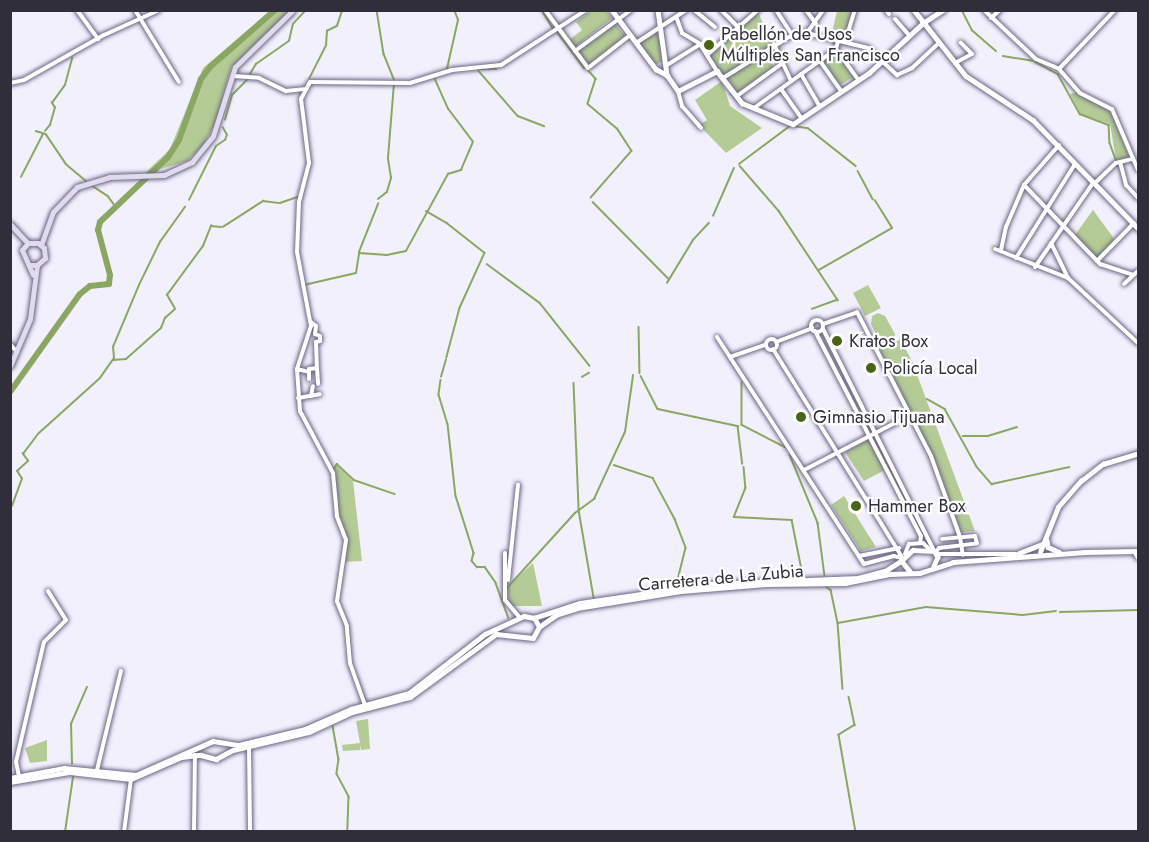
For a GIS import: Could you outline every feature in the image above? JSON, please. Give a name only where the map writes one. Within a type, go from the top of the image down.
[{"type":"main road","points":[[34,278],[22,255],[29,244],[43,231],[60,202],[77,187],[99,179],[153,177],[184,167],[207,146],[218,124],[225,90],[240,61],[283,24],[292,10]]},
{"type":"main road","points":[[10,224],[29,244],[41,244]]},
{"type":"main road","points":[[10,366],[18,352],[30,319],[37,265],[45,255],[41,244],[43,231]]},
{"type":"main road","points":[[29,265],[37,265]]},
{"type":"street","points":[[77,10],[98,39]]},
{"type":"street","points":[[135,10],[179,82]]},
{"type":"street","points":[[10,83],[24,80],[98,39],[159,10]]},
{"type":"street","points":[[545,10],[588,68],[629,36]]},
{"type":"street","points":[[612,10],[629,36],[656,69],[667,75],[678,91],[682,106],[701,128]]},
{"type":"street","points":[[575,51],[616,18],[631,10]]},
{"type":"street","points":[[658,10],[658,30],[668,65],[667,75]]},
{"type":"street","points":[[635,43],[677,19],[686,10]]},
{"type":"street","points":[[694,10],[715,27]]},
{"type":"street","points":[[721,10],[738,27]]},
{"type":"street","points":[[707,55],[758,10]]},
{"type":"street","points":[[776,10],[792,34]]},
{"type":"street","points":[[806,10],[816,24]]},
{"type":"street","points":[[806,33],[816,24],[823,10]]},
{"type":"street","points":[[844,42],[855,10]]},
{"type":"street","points":[[914,10],[955,63],[982,89],[1033,120],[1138,228]]},
{"type":"street","points":[[677,19],[682,33],[700,44],[717,71],[737,96],[754,108],[793,124],[881,61],[923,23],[943,10]]},
{"type":"street","points":[[984,10],[1036,59],[1059,69],[1080,93],[1112,109],[1138,170]]},
{"type":"street","points":[[992,18],[999,10]]},
{"type":"street","points":[[1059,69],[1115,10]]},
{"type":"street","points":[[365,705],[350,663],[347,626],[336,601],[346,540],[337,516],[333,474],[300,411],[298,398],[297,369],[311,322],[297,252],[298,202],[309,163],[300,108],[305,89],[308,82],[410,83],[452,70],[491,68],[559,31],[584,11]]},
{"type":"street","points":[[895,19],[909,35]]},
{"type":"street","points":[[723,78],[792,34],[806,33],[868,48],[897,75],[912,68],[939,43]]},
{"type":"street","points":[[754,108],[836,49],[838,41]]},
{"type":"street","points":[[955,63],[972,54],[961,43]]},
{"type":"street","points":[[668,65],[700,44]]},
{"type":"street","points":[[774,44],[791,81]]},
{"type":"street","points":[[836,49],[857,78]]},
{"type":"street","points":[[820,61],[840,90]]},
{"type":"street","points":[[737,96],[783,63]]},
{"type":"street","points":[[678,91],[717,71]]},
{"type":"street","points":[[225,90],[235,73],[252,76],[286,91],[305,89]]},
{"type":"street","points":[[801,74],[819,105]]},
{"type":"street","points":[[781,89],[801,118]]},
{"type":"street","points":[[1002,251],[1007,228],[1025,185],[1059,146]]},
{"type":"street","points":[[1035,267],[1093,184],[1120,162],[1135,161]]},
{"type":"street","points":[[1120,162],[1126,184],[1138,198]]},
{"type":"street","points":[[1016,258],[1045,206],[1075,164]]},
{"type":"street","points":[[1025,185],[1097,261],[1134,275]]},
{"type":"street","points":[[1097,261],[1134,223]]},
{"type":"street","points":[[1051,243],[1068,278],[1138,343]]},
{"type":"street","points":[[995,249],[1035,267],[1068,278]]},
{"type":"street","points":[[1124,284],[1138,271]]},
{"type":"street","points":[[730,357],[765,345],[769,338],[776,342],[823,327],[857,312],[931,456],[960,537],[963,555]]},
{"type":"street","points":[[921,543],[921,536],[813,330],[815,321],[823,327],[934,551],[934,567],[952,562],[1040,552],[1136,551],[1138,558]]},
{"type":"street","points":[[311,322],[316,326],[315,334],[320,336],[320,341],[316,342],[318,384]]},
{"type":"street","points":[[717,337],[864,564],[894,556],[902,558]]},
{"type":"street","points":[[773,349],[776,342]]},
{"type":"street","points":[[10,344],[18,352]]},
{"type":"street","points":[[765,345],[773,349],[839,452],[899,548],[910,572]]},
{"type":"street","points":[[297,369],[309,372],[317,368]]},
{"type":"street","points":[[309,372],[309,379]]},
{"type":"street","points":[[311,396],[313,386]]},
{"type":"street","points":[[298,398],[320,394]]},
{"type":"street","points":[[804,471],[910,416]]},
{"type":"street","points":[[1040,552],[1058,507],[1081,482],[1103,464],[1138,453]]},
{"type":"street","points":[[518,485],[505,600],[520,618]]},
{"type":"street","points":[[1047,534],[1048,547],[1059,552]]},
{"type":"street","points":[[1019,555],[1039,548],[1047,534]]},
{"type":"street","points":[[934,551],[977,543],[975,536],[942,539]]},
{"type":"street","points":[[902,558],[909,544],[921,543],[934,551],[963,555],[1087,552]]},
{"type":"street","points":[[859,556],[899,548]]},
{"type":"street","name":"Carretera de La Zubia","points":[[534,618],[580,603],[683,587],[864,577],[887,570],[902,558],[934,551]]},
{"type":"street","points":[[505,553],[508,580]]},
{"type":"street","name":"Carretera de La Zubia","points":[[539,627],[556,615],[577,608],[681,591],[766,584],[845,583],[934,567]]},
{"type":"street","points":[[19,777],[16,762],[44,642],[66,620],[48,591]]},
{"type":"street","points":[[10,780],[70,772],[131,779],[176,759],[195,755],[216,759],[223,754],[309,732],[348,714],[410,697],[486,638],[501,633],[517,634],[531,639],[539,627],[534,618],[520,618]]},
{"type":"street","points":[[10,780],[64,768],[136,775],[173,756],[207,746],[213,741],[239,745],[305,729],[365,705],[409,693],[485,634],[516,623],[520,618]]},
{"type":"street","points":[[516,623],[517,634]]},
{"type":"street","points":[[97,770],[121,671]]},
{"type":"street","points":[[221,744],[223,754]]},
{"type":"street","points":[[207,746],[208,757]]},
{"type":"street","points":[[249,747],[250,831]]},
{"type":"street","points":[[194,831],[195,755]]},
{"type":"street","points":[[124,831],[131,779]]},
{"type":"green space","points":[[270,11],[289,11],[231,68],[215,124],[202,147],[187,161],[144,174],[170,149],[203,68]]},
{"type":"green space","points":[[591,11],[607,11],[612,18],[575,47],[569,40],[582,30],[576,22]]},
{"type":"green space","points":[[837,11],[853,11],[843,40],[831,37]]},
{"type":"green space","points":[[758,12],[772,44],[724,76],[710,56]]},
{"type":"green space","points":[[614,22],[625,36],[589,65],[577,51]]},
{"type":"green space","points":[[657,33],[666,60],[655,65],[639,43]]},
{"type":"green space","points":[[764,52],[774,66],[737,93],[727,78]]},
{"type":"green space","points":[[835,52],[853,77],[840,85],[822,62]]},
{"type":"green space","points":[[722,81],[730,106],[762,128],[726,153],[699,125],[707,120],[695,100]]},
{"type":"green space","points":[[1076,92],[1110,110],[1130,159],[1116,160],[1110,124],[1080,114],[1070,94]]},
{"type":"green space","points":[[1093,210],[1115,240],[1097,258],[1075,235]]},
{"type":"green space","points":[[868,285],[881,308],[865,316],[853,293]]},
{"type":"green space","points":[[878,313],[885,316],[895,334],[893,343],[900,339],[912,361],[975,531],[961,532],[932,455],[880,350],[888,345],[880,342],[871,324],[872,316]]},
{"type":"green space","points":[[869,439],[885,470],[864,481],[845,452]]},
{"type":"green space","points":[[336,465],[353,481],[362,561],[343,562],[347,542],[338,517],[333,471]]},
{"type":"green space","points":[[844,496],[876,547],[861,551],[831,505]]},
{"type":"green space","points":[[533,563],[542,606],[510,606],[507,587]]},
{"type":"green space","points":[[368,719],[370,749],[361,750],[360,745],[360,750],[343,751],[342,745],[360,743],[356,721]]},
{"type":"green space","points":[[47,740],[47,761],[30,763],[25,748]]},
{"type":"waterway","points":[[10,392],[80,294],[90,286],[109,284],[110,275],[98,230],[100,222],[168,157],[179,140],[201,79],[210,67],[275,10]]},
{"type":"waterway","points":[[250,74],[256,64],[289,41],[293,24],[306,10]]},
{"type":"waterway","points":[[377,10],[384,54],[394,79]]},
{"type":"waterway","points":[[447,69],[458,20],[454,10]]},
{"type":"waterway","points":[[542,10],[554,30]]},
{"type":"waterway","points":[[962,10],[972,30],[996,51]]},
{"type":"waterway","points":[[309,79],[326,45],[327,31],[337,26],[342,11]]},
{"type":"waterway","points":[[558,33],[584,68]]},
{"type":"waterway","points":[[1003,56],[1034,61]]},
{"type":"waterway","points":[[45,131],[50,125],[55,108],[52,103],[65,85],[72,58]]},
{"type":"waterway","points":[[1035,62],[1058,74],[1080,114],[1109,125],[1110,143],[1117,162]]},
{"type":"waterway","points":[[477,69],[496,69]]},
{"type":"waterway","points":[[478,70],[518,116],[544,126]]},
{"type":"waterway","points":[[588,70],[596,79],[588,104],[617,128],[632,151],[591,198]]},
{"type":"waterway","points":[[304,285],[356,273],[359,253],[387,255],[406,251],[448,174],[461,170],[473,142],[448,109],[434,78]]},
{"type":"waterway","points":[[225,120],[232,95],[248,79]]},
{"type":"waterway","points":[[378,199],[387,192],[391,178],[388,158],[394,84]]},
{"type":"waterway","points":[[731,93],[738,101]]},
{"type":"waterway","points":[[739,164],[790,126]]},
{"type":"waterway","points":[[793,126],[808,128],[856,166]]},
{"type":"waterway","points":[[189,200],[216,146],[225,140],[227,135],[223,128]]},
{"type":"waterway","points":[[36,131],[46,134],[66,164],[86,181]]},
{"type":"waterway","points":[[21,177],[43,134]]},
{"type":"waterway","points":[[740,166],[779,211],[838,300],[813,309]]},
{"type":"waterway","points":[[713,216],[734,168]]},
{"type":"waterway","points":[[858,171],[873,199]]},
{"type":"waterway","points":[[91,185],[108,196],[116,207]]},
{"type":"waterway","points":[[223,227],[263,201],[280,203],[297,197]]},
{"type":"waterway","points":[[819,270],[892,228],[875,201]]},
{"type":"waterway","points":[[593,202],[669,279]]},
{"type":"waterway","points":[[359,252],[378,204]]},
{"type":"waterway","points":[[12,506],[22,479],[17,471],[28,461],[23,454],[39,433],[100,378],[114,358],[113,347],[139,285],[160,242],[185,207]]},
{"type":"waterway","points":[[426,211],[447,223],[485,253],[460,308],[447,357]]},
{"type":"waterway","points":[[667,283],[693,240],[709,223]]},
{"type":"waterway","points":[[113,360],[126,359],[161,328],[165,318],[175,309],[167,295],[203,246],[211,226],[221,227]]},
{"type":"waterway","points":[[487,264],[540,303],[590,366]]},
{"type":"waterway","points":[[639,327],[640,373]]},
{"type":"waterway","points":[[441,377],[446,360]]},
{"type":"waterway","points":[[582,377],[589,373]]},
{"type":"waterway","points":[[507,588],[575,513],[594,499],[625,432],[633,376]]},
{"type":"waterway","points":[[641,376],[658,409],[738,426],[743,464]]},
{"type":"waterway","points":[[441,380],[439,395],[448,424],[456,496],[474,553],[472,561],[477,567],[485,567],[496,583],[509,618]]},
{"type":"waterway","points":[[742,382],[742,425],[785,447]]},
{"type":"waterway","points":[[574,383],[579,510],[594,598]]},
{"type":"waterway","points":[[927,399],[945,409],[977,467],[992,484],[1069,467]]},
{"type":"waterway","points":[[963,436],[988,436],[1017,427]]},
{"type":"waterway","points":[[790,455],[818,523],[825,576]]},
{"type":"waterway","points":[[333,470],[337,464],[354,480],[395,494]]},
{"type":"waterway","points":[[614,465],[653,478],[675,519],[686,548],[677,585]]},
{"type":"waterway","points":[[744,467],[746,488],[734,517],[792,520],[803,575]]},
{"type":"waterway","points":[[768,586],[773,586]]},
{"type":"waterway","points":[[825,586],[831,590],[838,623],[843,689]]},
{"type":"waterway","points":[[838,623],[926,607],[1023,615],[1056,611]]},
{"type":"waterway","points":[[1060,612],[1138,610]]},
{"type":"waterway","points":[[349,632],[351,654]]},
{"type":"waterway","points":[[351,662],[365,699]]},
{"type":"waterway","points":[[72,764],[71,724],[87,687]]},
{"type":"waterway","points":[[849,697],[855,725],[839,735],[856,832]]},
{"type":"waterway","points":[[333,726],[339,759],[337,774],[349,797],[348,832]]},
{"type":"waterway","points":[[65,832],[73,777]]},
{"type":"place","name":"Pabellón de Usos Múltiples San Francisco","points":[[709,45]]},
{"type":"place","name":"Kratos Box","points":[[837,341]]},
{"type":"place","name":"Policía Local","points":[[871,368]]},
{"type":"place","name":"Gimnasio Tijuana","points":[[801,417]]},
{"type":"place","name":"Hammer Box","points":[[856,506]]}]
